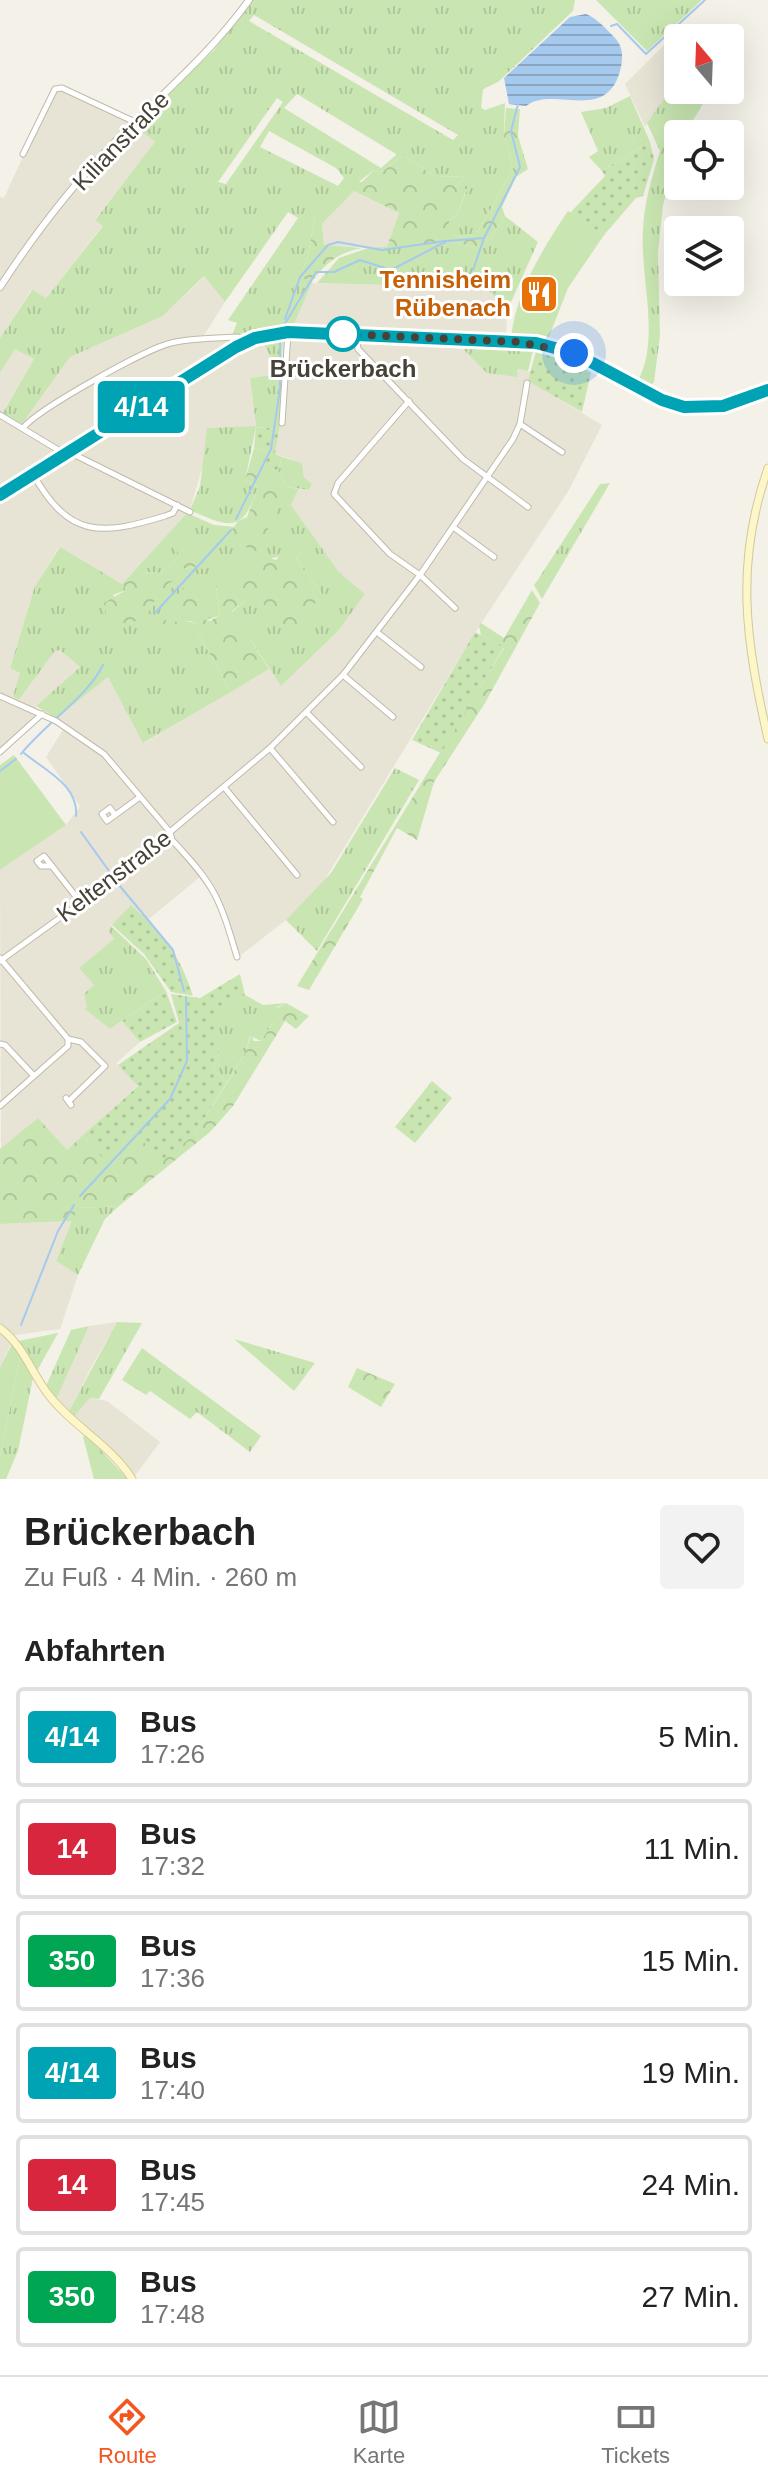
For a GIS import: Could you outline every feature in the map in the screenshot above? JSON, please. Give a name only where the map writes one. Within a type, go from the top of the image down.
[{"type":"main road","points":[[0,495],[246,343],[288,332],[553,346],[590,360],[662,400],[684,407],[715,408],[768,393]]},
{"type":"main road","points":[[768,468],[751,524],[745,601],[754,677],[768,739]]},
{"type":"main road","points":[[0,1328],[18,1346],[53,1401],[119,1462],[132,1479]]},
{"type":"street","name":"Kilianstraße","points":[[0,287],[40,230],[107,149],[205,56],[249,0]]},
{"type":"street","points":[[23,154],[55,89],[62,88],[135,122]]},
{"type":"street","points":[[282,423],[288,332]]},
{"type":"street","points":[[356,334],[358,349],[463,459],[528,507]]},
{"type":"street","points":[[23,428],[37,413],[77,393],[115,367],[167,344],[238,337],[246,343]]},
{"type":"street","name":"Keltenstraße","points":[[0,960],[162,844],[170,832],[270,748],[343,675],[378,633],[487,478],[520,424],[527,383]]},
{"type":"street","points":[[409,401],[338,483],[334,494],[390,554],[420,575],[455,608]]},
{"type":"street","points":[[0,415],[65,454]]},
{"type":"street","points":[[520,424],[562,452]]},
{"type":"street","points":[[75,455],[190,512]]},
{"type":"street","points":[[33,474],[62,514],[83,527],[99,531],[165,516],[173,513],[177,505]]},
{"type":"street","points":[[453,527],[494,557]]},
{"type":"street","points":[[378,633],[421,667]]},
{"type":"street","points":[[343,675],[393,717]]},
{"type":"street","points":[[0,696],[55,720],[104,754],[170,832],[172,840],[210,881],[219,898],[237,957]]},
{"type":"street","points":[[307,713],[361,767]]},
{"type":"street","points":[[0,752],[44,715]]},
{"type":"street","points":[[270,748],[333,822]]},
{"type":"street","points":[[224,787],[297,875]]},
{"type":"street","points":[[115,815],[140,797]]},
{"type":"street","points":[[52,866],[81,903]]},
{"type":"street","points":[[0,960],[68,1039],[81,1042],[105,1066],[69,1101]]},
{"type":"street","points":[[0,1106],[68,1046],[68,1039]]},
{"type":"street","points":[[0,1044],[5,1045],[34,1076]]},
{"type":"shaded area","points":[[664,45],[664,99],[645,127],[625,84]]},
{"type":"shaded area","points":[[59,87],[135,126],[156,142],[95,219],[103,225],[45,299],[31,290],[0,338],[0,197],[4,198],[44,111]]},
{"type":"shaded area","points":[[354,191],[399,213],[386,249],[324,245],[322,224]]},
{"type":"shaded area","points":[[205,276],[225,302],[203,337],[249,334],[253,344],[263,341],[272,361],[270,375],[250,378],[256,427],[204,461],[190,510],[122,584],[59,547],[35,586],[10,667],[20,673],[20,699],[55,651],[60,650],[80,667],[36,706],[35,718],[0,750],[0,373],[15,348],[34,359],[2,413],[22,424],[70,357],[163,316]]},
{"type":"shaded area","points":[[311,283],[487,288],[507,311],[506,337],[459,335],[457,347],[517,377],[518,369],[531,372],[529,381],[602,425],[569,490],[478,628],[319,889],[286,920],[236,959],[217,899],[201,876],[149,919],[131,906],[108,929],[115,939],[79,968],[94,985],[87,998],[100,1017],[110,1029],[122,1021],[140,1042],[116,1063],[138,1085],[67,1150],[1,1150],[0,870],[66,825],[80,806],[46,757],[66,725],[57,718],[108,677],[144,743],[269,669],[281,685],[365,594],[339,572],[291,505],[299,489],[309,490],[312,484],[304,477],[302,463],[275,454],[283,389],[283,336],[293,327]]},
{"type":"shaded area","points":[[72,1221],[56,1261],[78,1275],[60,1329],[15,1335],[0,1367],[0,1224]]},
{"type":"shaded area","points":[[117,1322],[68,1413],[56,1400],[89,1326]]},
{"type":"shaded area","points":[[90,1398],[107,1401],[160,1442],[134,1477],[73,1418]]},
{"type":"green space","points":[[252,0],[575,0],[573,11],[498,82],[483,89],[481,108],[485,110],[505,103],[504,137],[513,169],[476,235],[457,237],[449,232],[449,221],[457,214],[467,190],[454,188],[465,177],[434,176],[403,155],[382,172],[374,170],[315,216],[307,261],[299,277],[313,280],[293,327],[232,335],[237,323],[228,320],[298,218],[288,212],[225,302],[204,276],[163,316],[70,357],[22,424],[2,414],[34,359],[15,349],[0,373],[0,338],[32,290],[46,298],[103,226],[95,220],[155,142],[135,126],[214,50]],"holes":[[[254,15],[458,135],[453,140],[249,21]],[[297,94],[396,155],[381,168],[284,108]],[[277,98],[283,102],[226,184],[218,182]],[[269,131],[336,168],[344,178],[338,186],[260,147]]]},
{"type":"green space","points":[[596,0],[702,0],[676,24],[664,24],[664,35],[647,51]]},
{"type":"green space","points":[[630,96],[650,142],[602,171],[589,157],[598,151],[581,112],[606,108]]},
{"type":"green space","points":[[664,99],[664,104],[703,104],[693,120],[664,120],[664,200],[658,253],[660,336],[654,382],[649,388],[639,379],[645,362],[649,325],[643,230],[651,180],[660,151],[647,123]]},
{"type":"green space","points":[[506,108],[520,109],[518,136],[528,169],[516,177],[502,207],[505,216],[489,240],[475,247],[452,242],[386,249],[399,213],[354,191],[322,224],[324,245],[362,248],[334,259],[313,280],[298,278],[307,261],[315,216],[347,181],[362,182],[374,170],[382,172],[403,155],[434,176],[465,177],[455,187],[467,189],[457,214],[449,221],[449,231],[457,237],[476,235],[513,169],[504,137]]},
{"type":"green space","points":[[650,142],[654,159],[643,196],[636,198],[604,235],[570,213],[605,176],[602,171]]},
{"type":"green space","points":[[568,211],[604,235],[568,288],[547,342],[511,337],[525,287]]},
{"type":"green space","points":[[505,216],[538,242],[507,311],[487,288],[317,283],[339,258],[368,248],[452,242],[475,247],[489,240]]},
{"type":"green space","points":[[283,338],[279,429],[256,427],[245,480],[258,487],[253,501],[241,519],[234,522],[217,521],[190,510],[200,486],[207,428],[256,426],[250,378],[270,375],[272,361],[263,341]]},
{"type":"green space","points":[[458,344],[533,351],[528,371],[518,369],[517,377],[487,373]]},
{"type":"green space","points":[[536,351],[563,356],[592,368],[582,412],[528,381]]},
{"type":"green space","points":[[256,427],[279,429],[275,454],[282,457],[278,471],[261,466],[267,451],[254,448]]},
{"type":"green space","points":[[254,448],[267,451],[271,469],[278,471],[287,487],[299,489],[291,505],[278,503],[277,516],[264,523],[269,530],[267,544],[254,552],[276,560],[282,553],[302,552],[296,559],[322,594],[289,637],[255,593],[232,611],[269,669],[231,692],[196,629],[174,638],[160,625],[164,620],[198,624],[200,619],[210,621],[220,615],[216,585],[226,574],[244,576],[242,564],[255,564],[246,546],[227,537],[238,521],[247,517],[258,487],[245,480]]},
{"type":"green space","points":[[282,457],[302,463],[304,477],[312,484],[309,490],[287,487],[278,471]]},
{"type":"green space","points":[[610,483],[542,599],[534,585],[600,484]]},
{"type":"green space","points":[[278,502],[291,505],[339,572],[365,594],[339,630],[281,686],[232,612],[255,592],[322,594],[296,559],[301,553],[266,559],[245,576],[216,585],[220,615],[198,624],[190,621],[161,625],[196,629],[231,692],[143,743],[108,677],[57,718],[36,706],[80,667],[60,650],[55,651],[19,700],[13,696],[20,673],[10,668],[35,586],[60,547],[122,584],[187,513],[214,525],[235,527],[228,537],[263,523]],"holes":[[[179,556],[197,567],[181,569],[131,624],[113,595],[126,590],[123,584],[148,572],[161,573]]]},
{"type":"green space","points":[[198,544],[198,553],[207,553],[210,560],[205,570],[197,567],[181,569],[181,581],[170,582],[161,598],[151,603],[149,612],[131,624],[107,620],[104,603],[126,590],[122,584],[148,572],[161,573],[179,556],[176,547]]},
{"type":"green space","points":[[186,587],[213,598],[216,612],[210,618],[199,614],[176,619],[172,608],[178,594]]},
{"type":"green space","points":[[532,590],[540,603],[485,703],[434,782],[417,840],[397,828],[360,897],[363,899],[309,990],[297,986],[504,648],[481,635],[479,626],[481,623],[504,638]]},
{"type":"green space","points":[[475,632],[504,647],[441,753],[412,740]]},
{"type":"green space","points":[[14,755],[66,825],[0,870],[0,765]]},
{"type":"green space","points":[[395,768],[419,780],[317,951],[286,920],[331,873]]},
{"type":"green space","points":[[131,905],[169,946],[183,969],[193,996],[171,992],[144,954],[112,925]]},
{"type":"green space","points":[[111,926],[146,959],[166,991],[110,1029],[85,1009],[84,994],[94,985],[79,968],[114,939],[108,930]]},
{"type":"green space","points":[[240,974],[245,995],[215,1012],[219,1055],[213,1070],[227,1082],[195,1134],[162,1161],[133,1131],[105,1161],[83,1135],[138,1086],[118,1065],[179,1023],[171,994],[200,998]]},
{"type":"green space","points":[[166,991],[177,1022],[140,1042],[122,1021]]},
{"type":"green space","points":[[245,995],[263,1005],[286,1003],[277,1007],[274,1021],[261,1041],[250,1036],[245,1054],[227,1082],[213,1070],[219,1055],[214,1012]]},
{"type":"green space","points":[[286,1003],[309,1016],[296,1029],[285,1021],[233,1106],[210,1132],[119,1206],[78,1208],[72,1221],[0,1224],[0,1149],[38,1118],[67,1150],[83,1135],[105,1160],[133,1131],[195,1134],[245,1054],[251,1035],[254,1041],[261,1041],[274,1021],[270,1012]]},
{"type":"green space","points":[[432,1081],[452,1098],[415,1143],[395,1127]]},
{"type":"green space","points":[[119,1206],[105,1219],[78,1275],[56,1261],[77,1208]]},
{"type":"green space","points":[[117,1322],[142,1323],[99,1399],[90,1398],[73,1418],[68,1413]]},
{"type":"green space","points":[[89,1326],[56,1400],[46,1386],[71,1330]]},
{"type":"green space","points":[[58,1333],[37,1371],[18,1341]]},
{"type":"green space","points":[[234,1339],[315,1363],[294,1391]]},
{"type":"green space","points":[[13,1342],[21,1354],[0,1457],[0,1367]]},
{"type":"green space","points":[[142,1348],[261,1436],[250,1452],[197,1412],[190,1419],[150,1391],[146,1395],[122,1380]]},
{"type":"green space","points":[[21,1354],[33,1378],[18,1451],[6,1479],[0,1479],[0,1457]]},
{"type":"green space","points":[[357,1368],[395,1384],[381,1407],[348,1387]]},
{"type":"green space","points":[[86,1435],[128,1479],[94,1479],[83,1437]]},
{"type":"water","points":[[586,14],[602,24],[620,45],[622,63],[614,85],[605,95],[593,99],[538,100],[526,106],[509,104],[504,78],[570,17]]},
{"type":"waterway","points":[[611,26],[617,24],[646,54],[705,0]]},
{"type":"waterway","points":[[283,327],[316,272],[334,272],[360,260],[391,270],[447,241],[484,238],[520,167],[511,131],[518,104]]},
{"type":"waterway","points":[[473,270],[484,238]]},
{"type":"waterway","points":[[285,319],[300,277],[328,245],[338,242],[382,250],[445,241]]},
{"type":"waterway","points":[[468,285],[472,278]]},
{"type":"waterway","points":[[236,519],[271,449],[280,389],[280,339]]},
{"type":"waterway","points":[[154,614],[231,530]]},
{"type":"waterway","points":[[21,754],[77,699],[103,665]]},
{"type":"waterway","points":[[24,753],[66,787],[72,795],[76,816]]},
{"type":"waterway","points":[[0,771],[16,759]]},
{"type":"waterway","points":[[81,832],[109,871]]},
{"type":"waterway","points":[[119,885],[173,950],[184,991]]},
{"type":"waterway","points":[[80,1196],[170,1099],[187,1061],[186,997]]},
{"type":"waterway","points":[[21,1325],[58,1231],[74,1205]]},
{"type":"bus line","name":"4/14","points":[[0,495],[236,347],[255,338],[278,333],[463,339],[553,346],[590,360],[669,403],[700,409],[741,401],[768,390]]},
{"type":"place","name":"Tennisheim Rübenach","points":[[539,294]]},
{"type":"place","name":"Brückerbach","points":[[343,334]]},
{"type":"route","points":[[343,334],[536,343],[574,353]]}]
